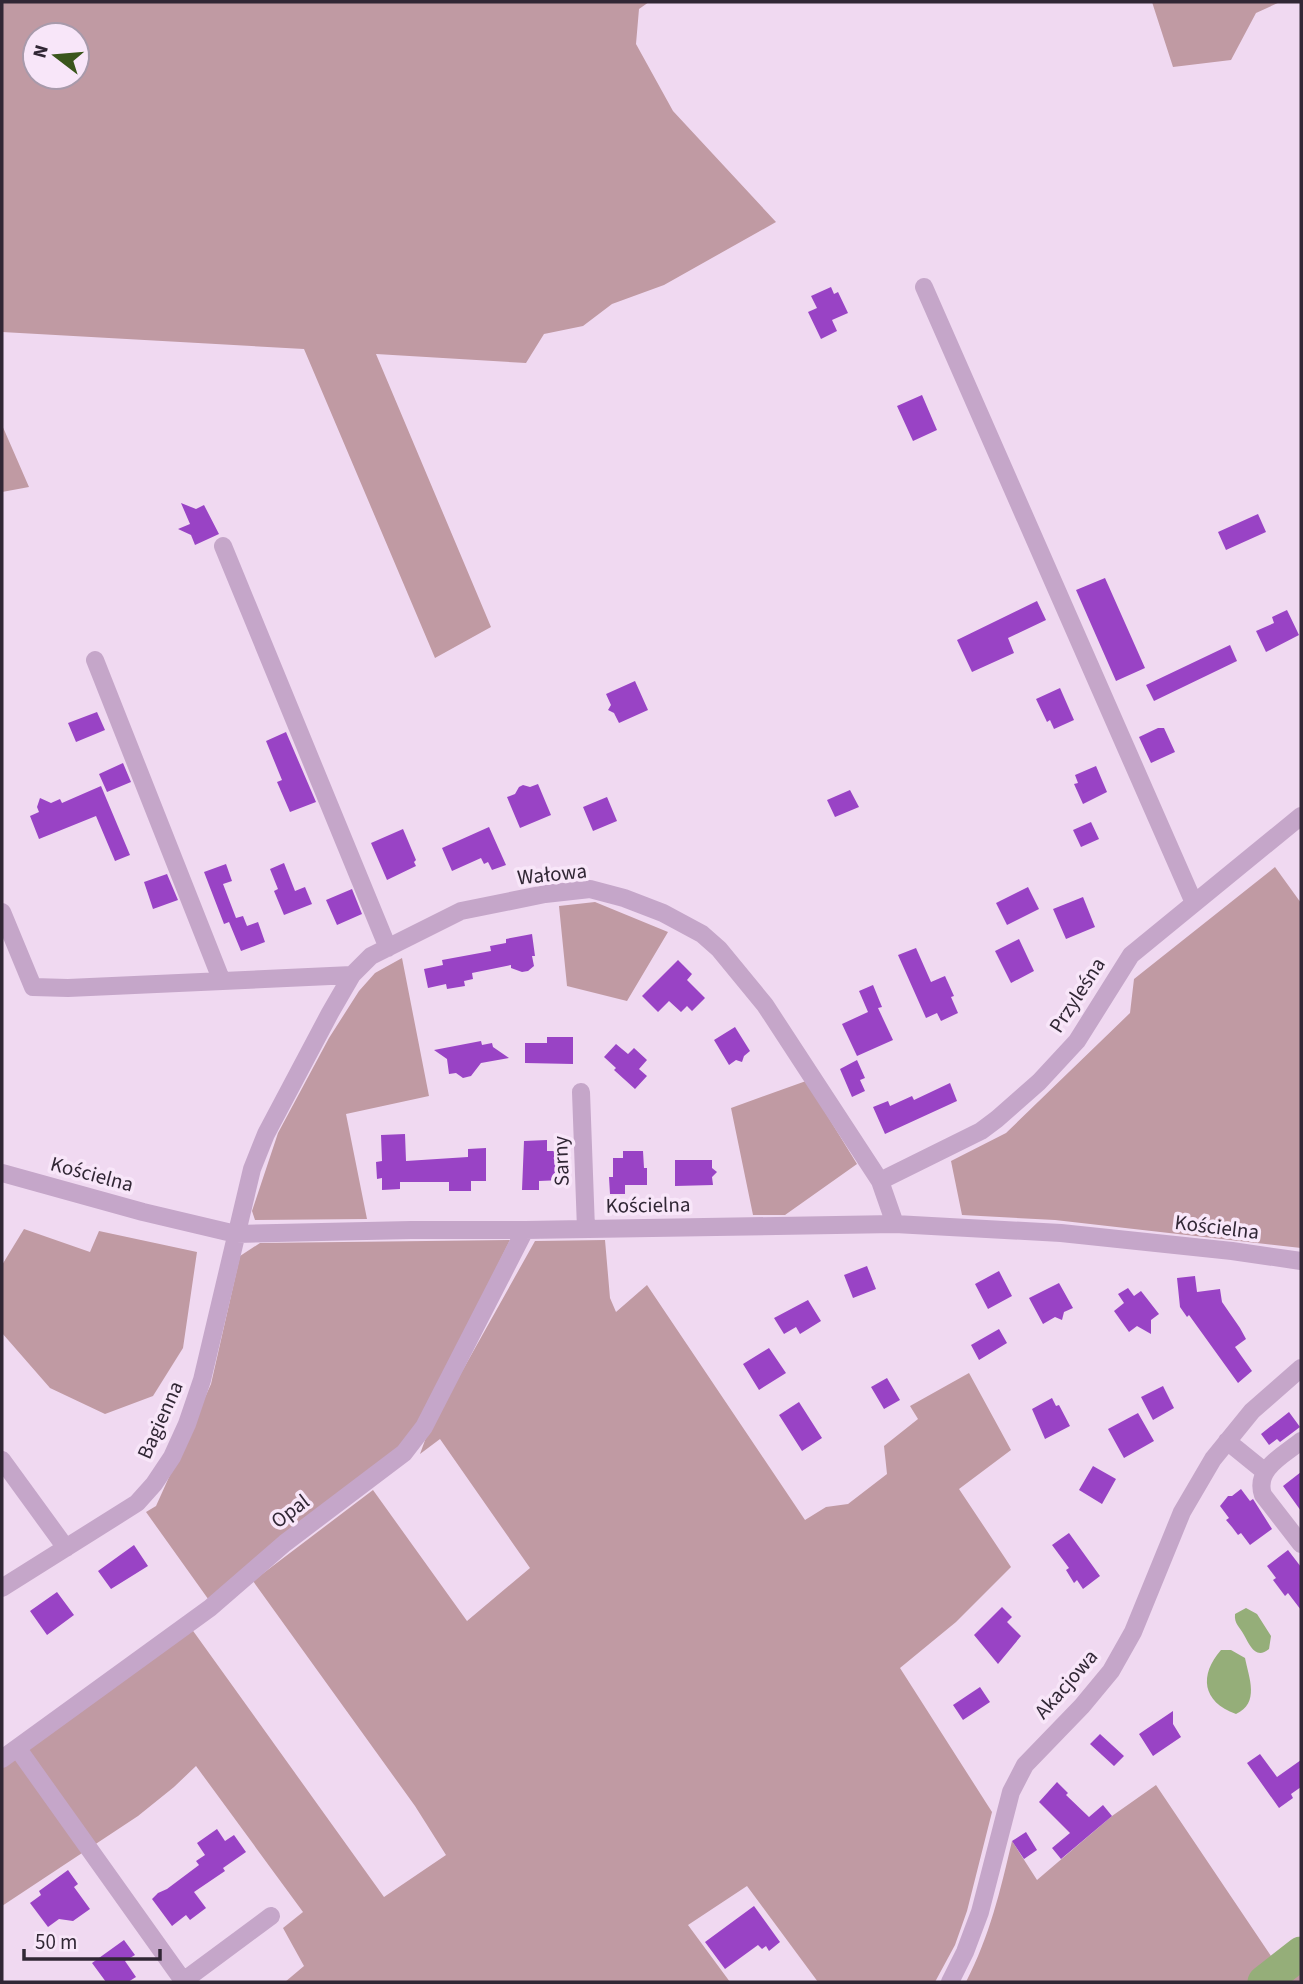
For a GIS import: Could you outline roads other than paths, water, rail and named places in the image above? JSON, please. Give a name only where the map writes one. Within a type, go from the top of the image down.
[{"type":"street","points":[[924,287],[1194,903]]},
{"type":"street","points":[[223,546],[388,948]]},
{"type":"street","points":[[95,660],[221,979]]},
{"type":"street","name":"Przyleśna","points":[[880,1181],[981,1131],[998,1119],[1039,1082],[1077,1041],[1131,955],[1301,816]]},
{"type":"street","name":"Wałowa","points":[[236,1234],[252,1169],[266,1134],[352,975],[371,957],[461,911],[545,894],[590,889],[663,913],[702,934],[719,949],[765,1005],[880,1181],[895,1224]]},
{"type":"street","points":[[2,912],[33,987],[68,988],[352,975]]},
{"type":"street","name":"Sarny","points":[[581,1091],[586,1229]]},
{"type":"street","name":"Kościelna","points":[[2,1173],[236,1234],[895,1224],[1061,1233],[1301,1261]]},
{"type":"street","name":"Opal","points":[[2,1759],[210,1608],[285,1543],[404,1453],[424,1427],[526,1230]]},
{"type":"street","name":"Bagienna","points":[[2,1588],[137,1503],[155,1484],[172,1457],[202,1380],[236,1234]]},
{"type":"street","name":"Akacjowa","points":[[950,1982],[965,1952],[979,1912],[1011,1792],[1025,1765],[1082,1706],[1111,1671],[1133,1632],[1182,1512],[1202,1476],[1252,1411],[1301,1368]]},
{"type":"street","points":[[1227,1441],[1264,1471]]},
{"type":"street","points":[[1301,1441],[1264,1471],[1261,1480],[1263,1495],[1301,1544]]},
{"type":"street","points":[[2,1460],[66,1548]]},
{"type":"street","points":[[18,1749],[183,1982],[271,1916]]},
{"type":"waterway","points":[[1264,1982],[1301,1953]]}]
